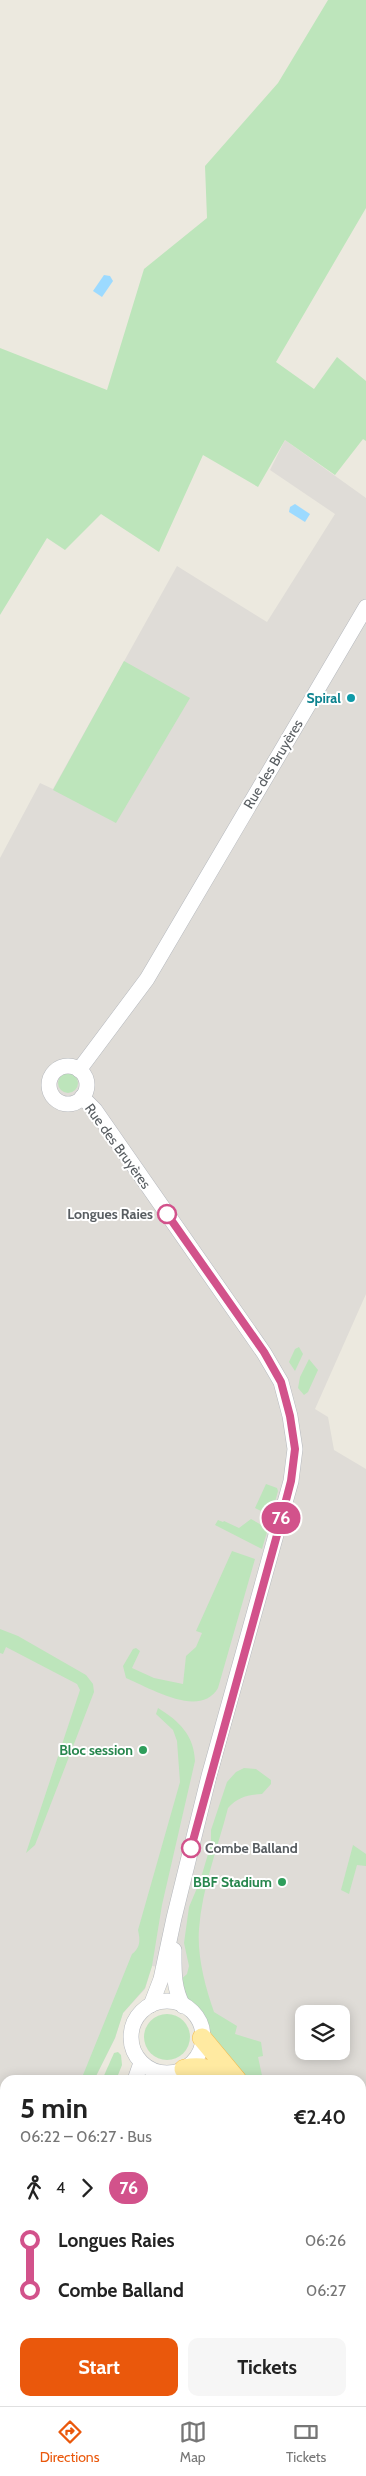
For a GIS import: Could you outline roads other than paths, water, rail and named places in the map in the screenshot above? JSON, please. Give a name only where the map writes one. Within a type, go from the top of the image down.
[{"type":"main road","points":[[202,2038],[233,2075]]},
{"type":"main road","points":[[184,2068],[199,2066],[217,2075]]},
{"type":"street","name":"Rue des Bruyères","points":[[79,1070],[147,979],[366,607]]},
{"type":"street","name":"Rue des Bruyères","points":[[67,1066],[79,1070],[84,1076],[86,1085],[82,1097],[77,1101],[65,1104],[54,1098],[49,1089],[49,1080],[56,1070],[67,1066]]},
{"type":"street","name":"Rue des Bruyères","points":[[82,1097],[95,1110],[264,1352],[284,1390],[295,1449],[289,1490],[209,1776],[161,1979],[151,2005]]},
{"type":"street","points":[[157,2075],[184,2068],[194,2061],[200,2050],[202,2038],[198,2019],[183,2006],[177,1993],[174,1979],[174,1918]]},
{"type":"street","points":[[152,2075],[141,2063],[131,2043],[131,2032],[141,2012],[151,2005],[161,2002],[183,2006]]},
{"type":"street","points":[[137,2075],[141,2063]]},
{"type":"water","points":[[104,275],[110,276],[113,281],[102,297],[93,291]]},
{"type":"water","points":[[295,504],[310,514],[305,522],[289,512],[290,507]]},
{"type":"place","name":"Spiral","points":[[351,698]]},
{"type":"place","name":"Longues Raies","points":[[167,1214]]},
{"type":"place","name":"Bloc session","points":[[143,1750]]},
{"type":"place","name":"Combe Balland","points":[[191,1848]]},
{"type":"place","name":"BBF Stadium","points":[[282,1882]]}]
